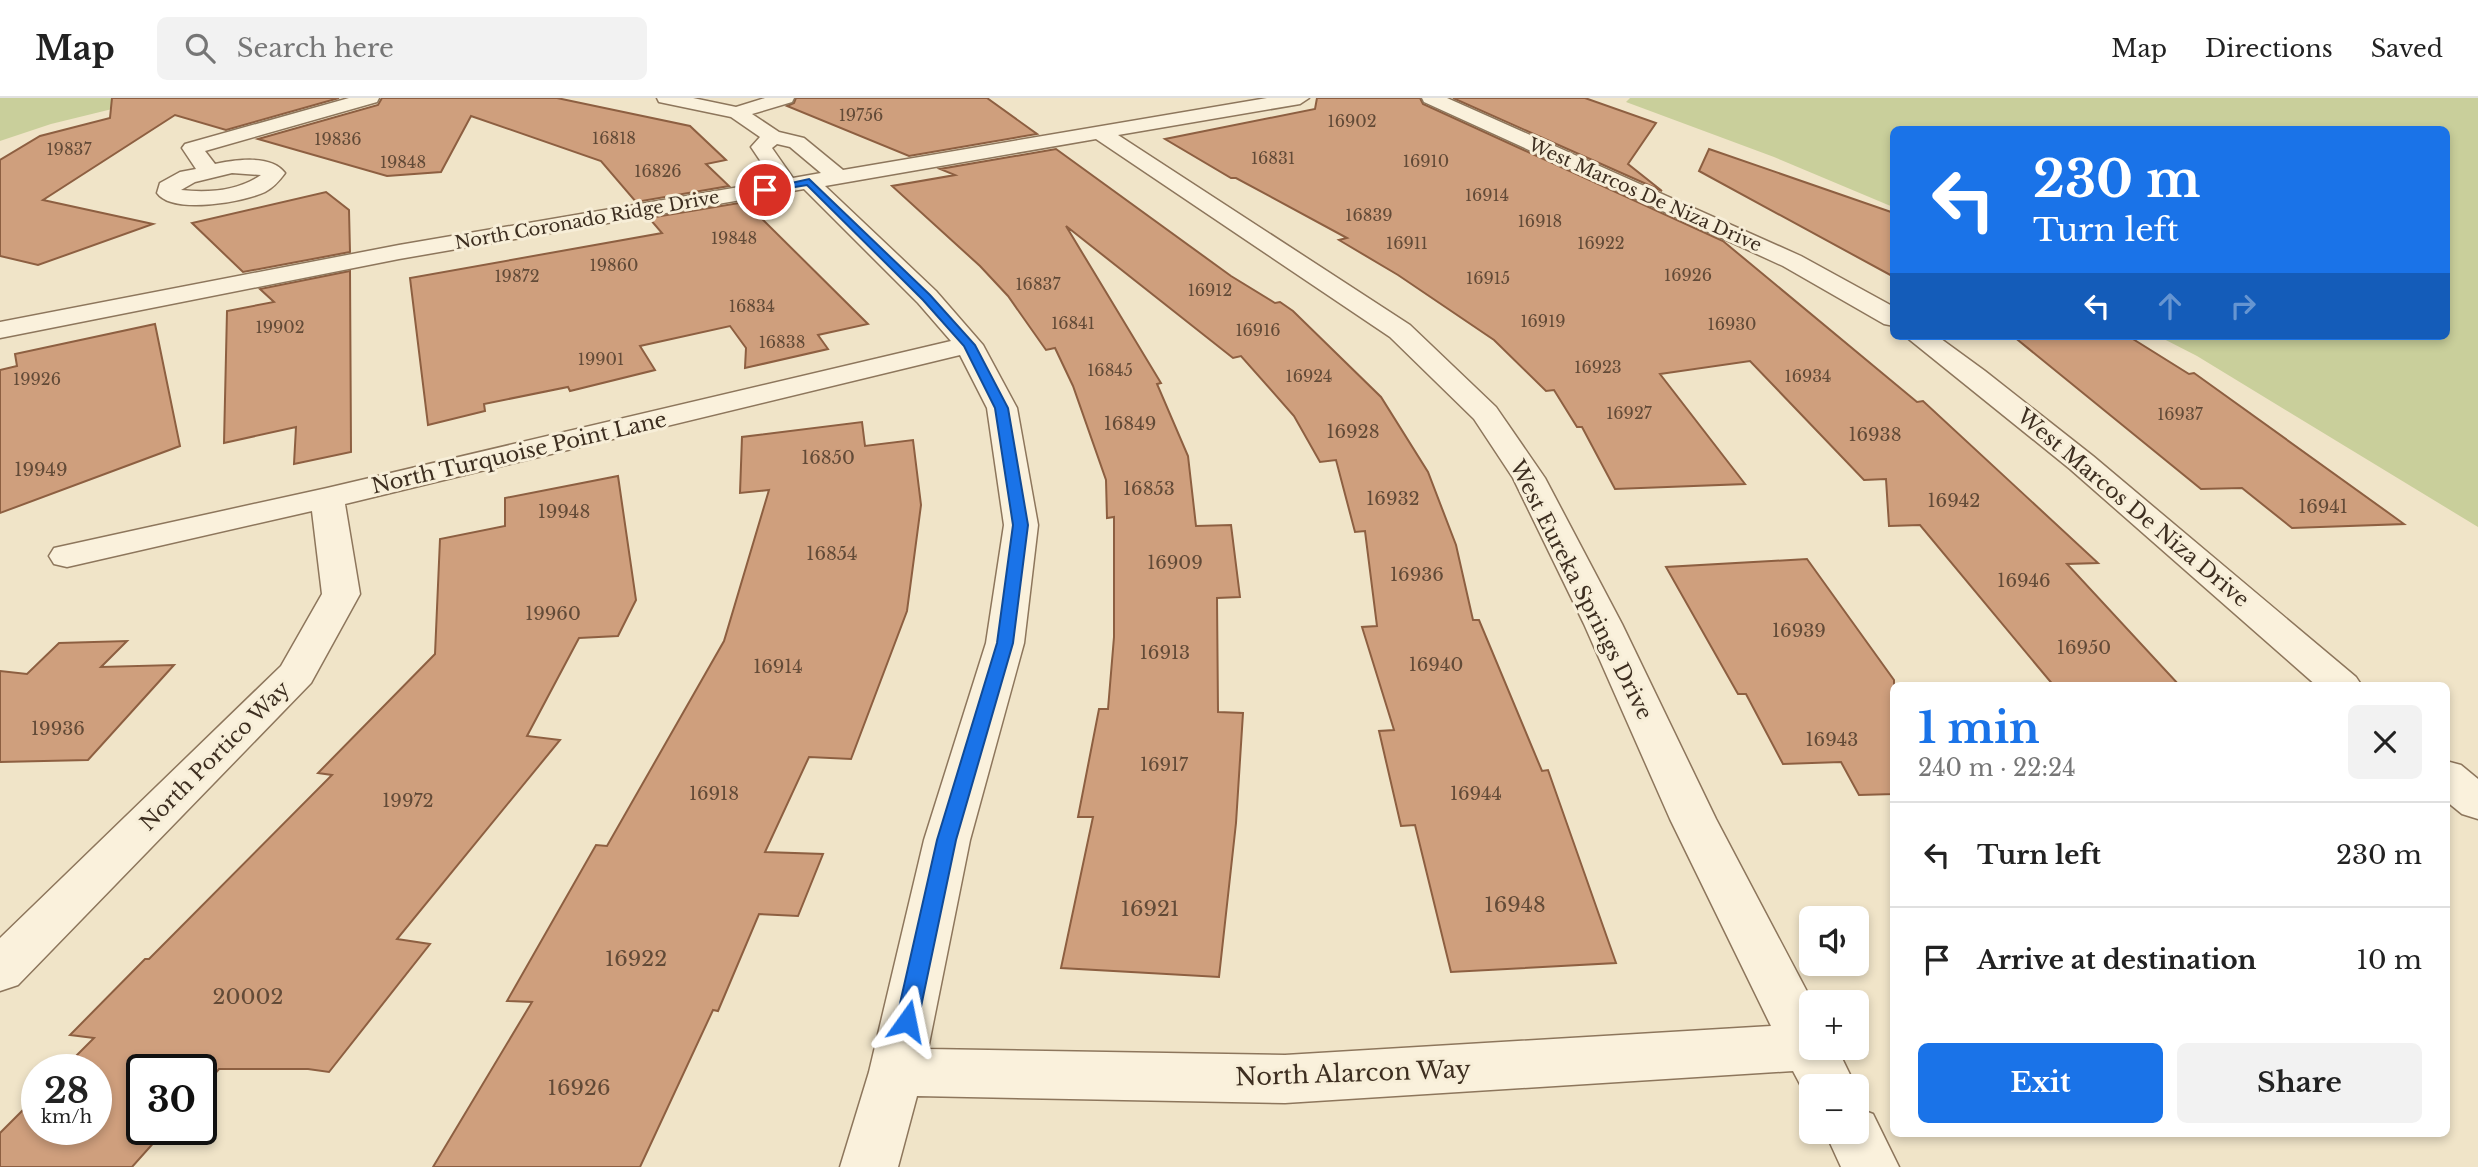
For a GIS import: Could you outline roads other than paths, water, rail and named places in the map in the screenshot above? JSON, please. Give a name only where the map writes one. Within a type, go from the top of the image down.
[{"type":"street","points":[[209,171],[192,148],[370,98]]},
{"type":"street","points":[[666,98],[737,113],[773,137],[797,142],[812,181]]},
{"type":"street","points":[[737,113],[785,98]]},
{"type":"street","name":"North Coronado Ridge Drive","points":[[0,330],[400,252],[1300,98]]},
{"type":"street","name":"West Marcos De Niza Drive","points":[[1431,98],[1792,261],[1890,315]]},
{"type":"street","name":"West Eureka Springs Drive","points":[[1099,132],[1399,331],[1485,413],[1529,478],[1603,624],[1693,820],[1819,1067]]},
{"type":"street","points":[[773,137],[761,147],[812,181],[926,297],[969,345],[1002,408],[1021,525],[1005,643],[947,840],[896,1072],[869,1167]]},
{"type":"street","name":"West Marcos De Niza Drive","points":[[1925,340],[1979,379],[2067,449],[2337,682]]},
{"type":"street","name":"North Turquoise Point Lane","points":[[67,556],[327,498],[969,345]]},
{"type":"street","name":"North Portico Way","points":[[0,970],[296,674],[341,594],[327,498]]},
{"type":"street","points":[[2450,779],[2478,803]]},
{"type":"street","name":"North Alarcon Way","points":[[896,1072],[1284,1079],[1819,1067]]},
{"type":"street","points":[[1859,1144],[1870,1167]]}]
